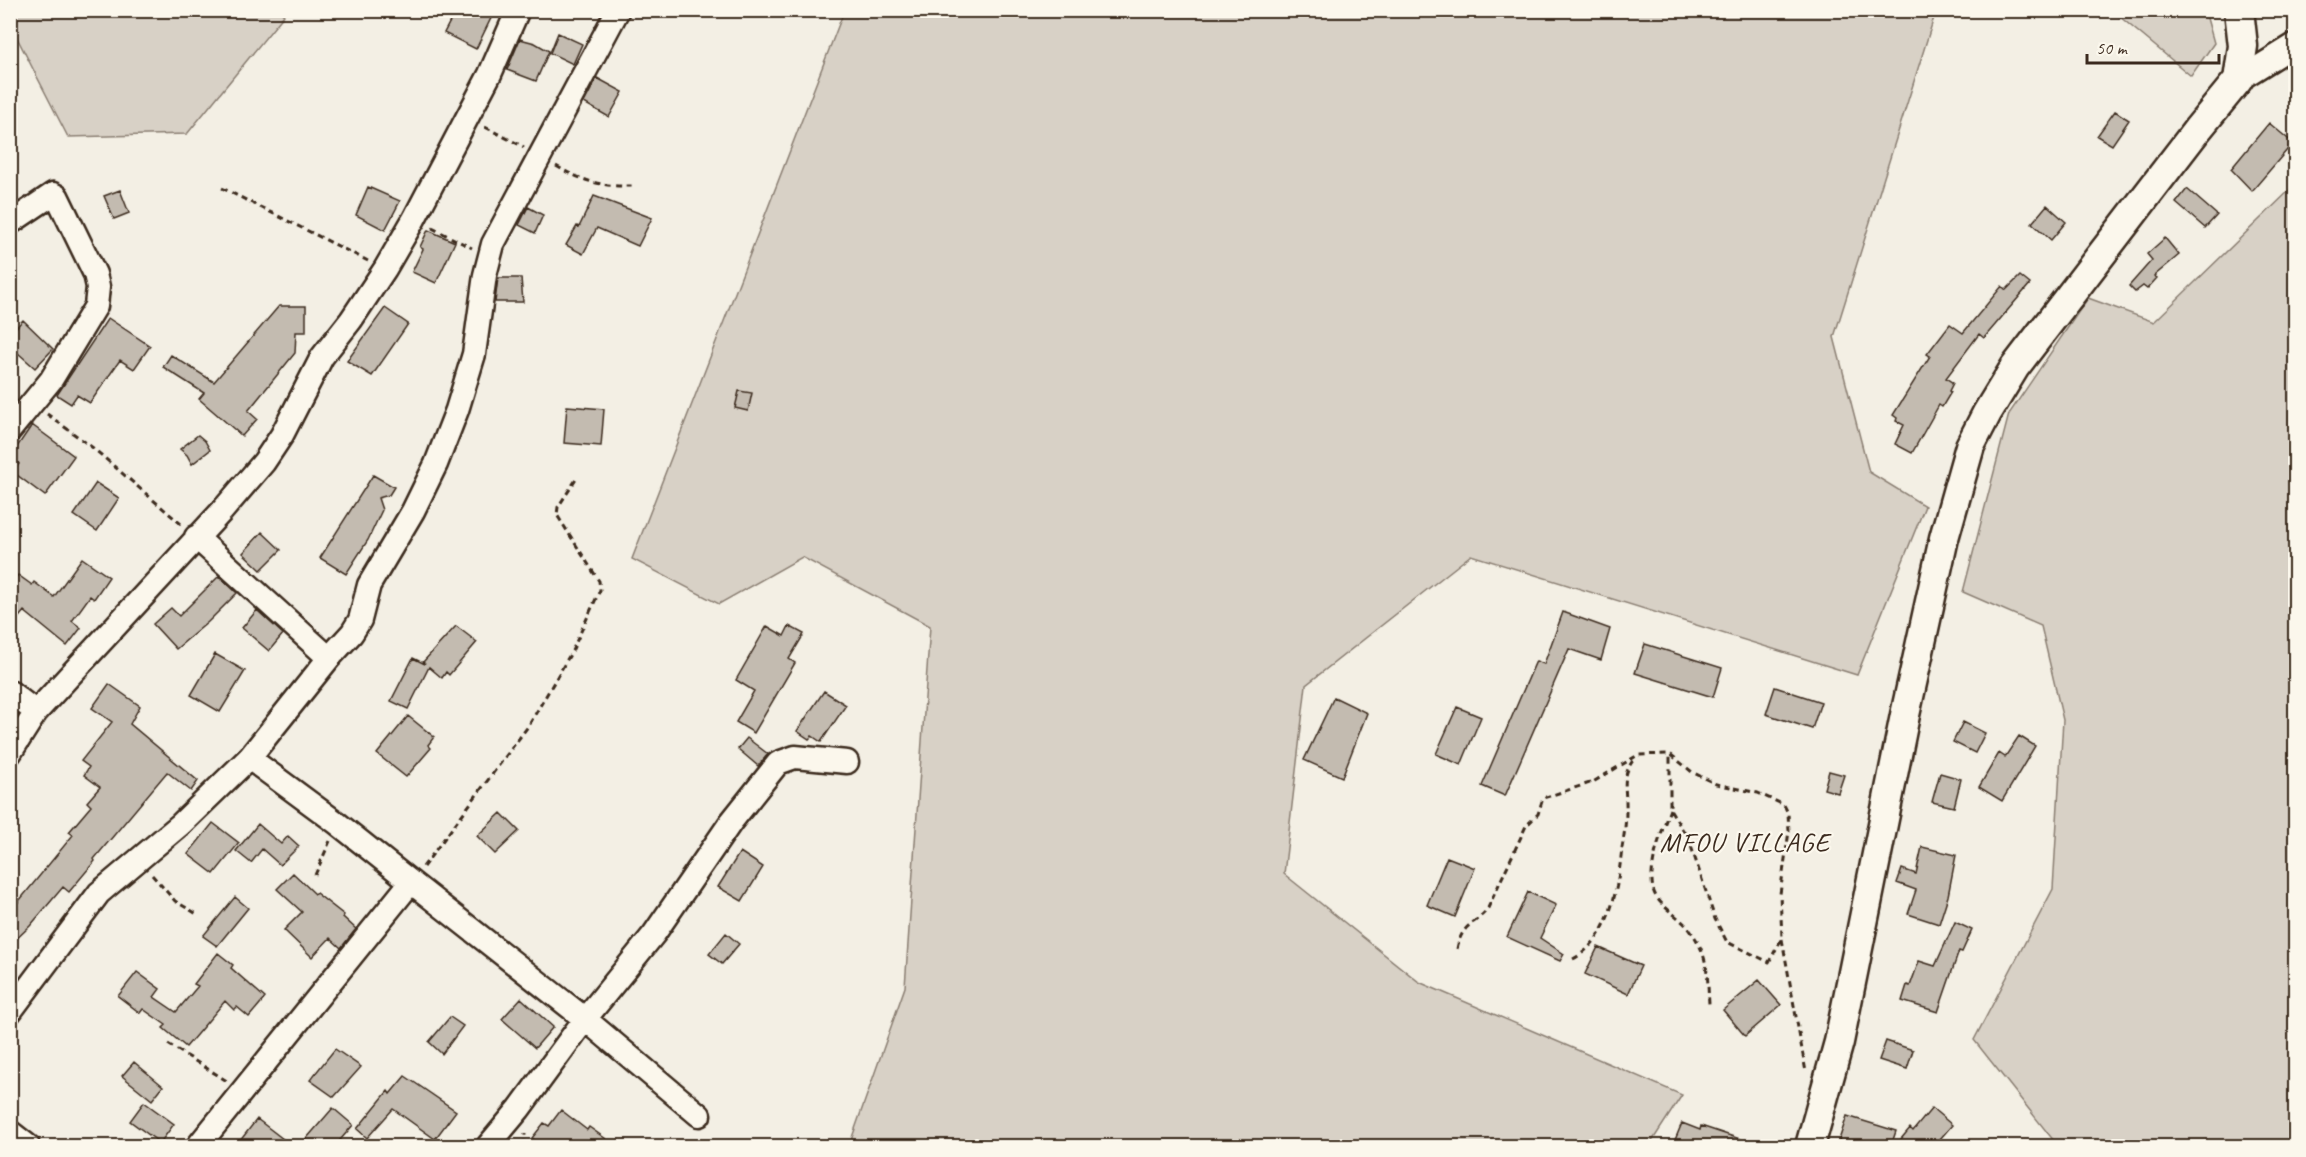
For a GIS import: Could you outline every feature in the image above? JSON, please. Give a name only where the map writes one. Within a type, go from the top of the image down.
[{"type":"main road","points":[[1810,1146],[1839,1042],[1905,714],[1944,538],[1970,446],[2015,367],[2238,80],[2243,46],[2239,10]]},
{"type":"street","points":[[10,753],[36,712],[247,481],[282,435],[322,357],[385,269],[414,219],[490,74],[518,10]]},
{"type":"street","points":[[10,1012],[99,893],[141,859],[249,758],[329,658],[352,633],[360,620],[369,585],[413,511],[444,442],[474,354],[488,256],[618,10]]},
{"type":"street","points":[[2238,80],[2295,44]]},
{"type":"street","points":[[10,223],[53,194],[57,196],[95,274],[98,287],[96,306],[87,323],[51,380],[10,430]]},
{"type":"street","points":[[196,537],[329,658]]},
{"type":"street","points":[[10,692],[36,712]]},
{"type":"street","points":[[488,1146],[519,1109],[585,1019],[654,934],[731,822],[778,763],[795,756],[847,762]]},
{"type":"street","points":[[249,758],[337,823],[585,1019],[699,1115]]},
{"type":"street","points":[[198,1146],[244,1092],[411,882]]},
{"type":"street","points":[[10,1132],[28,1146]]},
{"type":"path","points":[[222,188],[385,269]]},
{"type":"path","points":[[414,219],[488,256]]},
{"type":"path","points":[[33,404],[93,448],[196,537]]},
{"type":"path","points":[[411,882],[529,725],[572,651],[600,590],[599,581],[557,515],[558,507],[578,478]]},
{"type":"path","points":[[1670,754],[1670,809],[1654,852],[1653,888],[1657,897],[1689,928],[1703,951],[1710,1004]]},
{"type":"path","points":[[1457,949],[1459,940],[1468,925],[1483,915],[1488,908],[1526,826],[1539,814],[1543,798],[1593,782],[1638,755],[1670,754],[1692,772],[1716,784],[1758,794],[1784,806],[1788,813],[1789,831],[1780,894],[1782,938],[1807,1074]]},
{"type":"path","points":[[1573,959],[1581,955],[1604,927],[1611,910],[1619,875],[1626,812],[1625,776],[1627,768],[1638,755]]},
{"type":"path","points":[[1670,809],[1689,840],[1715,919],[1726,942],[1769,962],[1782,938]]},
{"type":"path","points":[[315,875],[337,823]]},
{"type":"path","points":[[141,859],[174,901],[197,914]]},
{"type":"path","points":[[168,1044],[244,1092]]},
{"type":"shaded area","points":[[11,10],[279,10],[284,15],[187,134],[68,137],[11,26]]},
{"type":"shaded area","points":[[844,11],[1936,11],[1834,337],[1869,472],[1925,506],[1857,675],[1471,555],[1306,685],[1284,874],[1419,982],[1682,1095],[1649,1146],[849,1146],[905,987],[930,626],[802,557],[719,604],[632,559]]},
{"type":"shaded area","points":[[2113,11],[2205,11],[2214,43],[2191,76]]},
{"type":"shaded area","points":[[2295,185],[2295,1146],[2058,1146],[1974,1040],[2053,889],[2063,720],[2041,626],[1963,592],[2009,414],[2088,298],[2154,322]]},
{"type":"building","points":[[456,10],[495,10],[476,49],[444,33]]},
{"type":"building","points":[[558,33],[582,44],[573,64],[550,53]]},
{"type":"building","points":[[520,39],[535,43],[549,51],[536,81],[507,70]]},
{"type":"building","points":[[597,78],[623,92],[609,117],[584,103]]},
{"type":"building","points":[[2115,111],[2129,120],[2112,145],[2097,136]]},
{"type":"building","points":[[2269,123],[2293,143],[2252,191],[2231,169]]},
{"type":"building","points":[[368,187],[400,201],[385,230],[356,215]]},
{"type":"building","points":[[2187,189],[2217,215],[2205,228],[2176,203]]},
{"type":"building","points":[[120,190],[129,213],[114,219],[104,196]]},
{"type":"building","points":[[594,196],[652,218],[638,246],[597,228],[583,254],[566,245],[577,226],[579,227]]},
{"type":"building","points":[[2047,205],[2066,222],[2051,240],[2032,223]]},
{"type":"building","points":[[528,207],[543,215],[535,233],[519,225]]},
{"type":"building","points":[[428,230],[455,242],[436,283],[412,272],[423,249],[420,247]]},
{"type":"building","points":[[2165,238],[2179,255],[2154,276],[2157,278],[2147,289],[2143,286],[2135,292],[2129,286],[2152,260],[2147,254]]},
{"type":"building","points":[[2020,276],[2030,284],[1984,338],[1979,334],[1946,378],[1953,383],[1949,391],[1951,392],[1942,407],[1939,405],[1912,453],[1895,444],[1904,425],[1896,421],[1897,418],[1893,415],[1930,356],[1927,354],[1950,324],[1963,333],[2002,286],[2006,290]]},
{"type":"building","points":[[498,278],[521,278],[523,302],[495,302]]},
{"type":"building","points":[[279,306],[306,306],[306,332],[296,332],[295,353],[248,411],[257,419],[242,436],[199,399],[204,393],[163,367],[171,355],[214,382]]},
{"type":"building","points":[[385,308],[408,324],[372,376],[347,361]]},
{"type":"building","points":[[108,318],[150,346],[134,369],[120,360],[90,403],[77,395],[71,404],[57,395]]},
{"type":"building","points":[[23,320],[53,349],[35,368],[10,346],[10,334]]},
{"type":"building","points":[[739,391],[752,393],[748,411],[735,408]]},
{"type":"building","points":[[567,406],[604,409],[601,446],[564,443]]},
{"type":"building","points":[[32,425],[74,456],[45,496],[13,472],[19,464],[10,457]]},
{"type":"building","points":[[198,435],[210,450],[192,464],[180,449]]},
{"type":"building","points":[[373,475],[394,487],[389,495],[378,498],[382,510],[368,540],[346,574],[320,558]]},
{"type":"building","points":[[96,483],[119,498],[97,531],[74,515]]},
{"type":"building","points":[[262,532],[281,550],[261,570],[243,553]]},
{"type":"building","points":[[82,558],[109,577],[94,599],[90,596],[72,621],[81,628],[67,646],[24,611],[10,628],[10,584],[18,575],[32,585],[34,582],[54,597]]},
{"type":"building","points":[[219,576],[237,593],[176,649],[153,624],[171,608],[179,616]]},
{"type":"building","points":[[257,610],[283,634],[269,651],[242,628]]},
{"type":"building","points":[[1563,612],[1610,629],[1601,660],[1569,649],[1505,796],[1482,786],[1536,661],[1544,664]]},
{"type":"building","points":[[456,626],[477,642],[449,675],[446,672],[442,678],[429,667],[408,709],[391,701],[413,658],[425,664],[423,662]]},
{"type":"building","points":[[767,626],[784,636],[789,626],[804,634],[789,659],[795,663],[754,733],[736,722],[754,691],[736,680]]},
{"type":"building","points":[[1645,644],[1722,668],[1713,697],[1635,673]]},
{"type":"building","points":[[215,654],[245,671],[220,712],[191,695]]},
{"type":"building","points":[[109,684],[140,706],[130,724],[198,781],[191,791],[167,772],[69,892],[63,887],[30,926],[10,945],[10,912],[73,835],[69,832],[91,806],[87,802],[100,787],[84,775],[89,767],[81,761],[112,722],[92,708]]},
{"type":"building","points":[[1775,687],[1821,702],[1812,729],[1766,714]]},
{"type":"building","points":[[824,691],[846,705],[821,742],[812,736],[809,739],[797,731]]},
{"type":"building","points":[[1334,697],[1367,713],[1342,777],[1304,760]]},
{"type":"building","points":[[1457,707],[1481,717],[1461,765],[1436,754]]},
{"type":"building","points":[[408,716],[434,737],[428,745],[431,748],[406,777],[377,754]]},
{"type":"building","points":[[1963,722],[1985,733],[1975,753],[1953,742]]},
{"type":"building","points":[[2019,736],[2035,746],[2002,801],[1979,787],[1999,753],[2005,757]]},
{"type":"building","points":[[747,738],[768,754],[758,766],[738,749]]},
{"type":"building","points":[[1829,771],[1844,775],[1838,793],[1824,789]]},
{"type":"building","points":[[1940,773],[1961,779],[1954,807],[1932,802]]},
{"type":"building","points":[[501,813],[519,831],[495,854],[477,836]]},
{"type":"building","points":[[213,823],[239,843],[214,874],[188,854]]},
{"type":"building","points":[[258,824],[281,844],[288,836],[299,846],[280,865],[262,849],[251,863],[236,851]]},
{"type":"building","points":[[1922,847],[1956,855],[1948,896],[1939,924],[1908,914],[1916,890],[1897,883],[1902,869],[1916,874]]},
{"type":"building","points":[[740,852],[763,867],[742,901],[718,887]]},
{"type":"building","points":[[1447,857],[1475,868],[1455,917],[1427,905]]},
{"type":"building","points":[[293,873],[315,894],[344,915],[343,917],[356,929],[341,948],[330,938],[312,957],[284,930],[302,912],[277,889]]},
{"type":"building","points":[[1528,892],[1556,905],[1540,938],[1564,954],[1560,961],[1507,937]]},
{"type":"building","points":[[235,897],[248,908],[217,946],[203,936]]},
{"type":"building","points":[[1955,922],[1972,930],[1962,952],[1959,951],[1938,1012],[1902,1001],[1919,961],[1935,966]]},
{"type":"building","points":[[726,933],[739,944],[722,964],[709,954]]},
{"type":"building","points":[[1598,947],[1641,966],[1628,994],[1585,974]]},
{"type":"building","points":[[218,953],[233,965],[231,968],[265,998],[249,1017],[237,1007],[234,1010],[225,1001],[186,1047],[163,1028],[166,1025],[143,1009],[140,1013],[118,996],[137,972],[160,989],[154,997],[176,1012],[198,986],[194,984]]},
{"type":"building","points":[[1759,980],[1781,1005],[1745,1036],[1723,1010]]},
{"type":"building","points":[[521,998],[553,1027],[535,1048],[502,1019]]},
{"type":"building","points":[[450,1017],[463,1026],[442,1054],[429,1042]]},
{"type":"building","points":[[1886,1041],[1913,1050],[1907,1069],[1879,1060]]},
{"type":"building","points":[[335,1049],[361,1067],[334,1097],[310,1080]]},
{"type":"building","points":[[134,1062],[163,1086],[152,1100],[122,1076]]},
{"type":"building","points":[[405,1076],[456,1111],[435,1139],[393,1109],[367,1138],[357,1129],[388,1091],[390,1094]]},
{"type":"building","points":[[144,1102],[174,1124],[160,1143],[130,1121]]},
{"type":"building","points":[[333,1108],[353,1125],[335,1146],[300,1146]]},
{"type":"building","points":[[1932,1108],[1952,1125],[1934,1146],[1910,1146],[1901,1139],[1910,1128],[1913,1131]]},
{"type":"building","points":[[561,1110],[587,1130],[589,1127],[616,1146],[543,1146],[532,1138],[544,1123],[549,1126]]},
{"type":"building","points":[[1847,1116],[1896,1131],[1891,1146],[1850,1146],[1838,1143]]},
{"type":"building","points":[[257,1119],[292,1146],[236,1146]]},
{"type":"building","points":[[1682,1123],[1700,1130],[1701,1126],[1755,1144],[1755,1146],[1690,1146],[1675,1140]]},
{"type":"district","name":"MFOU VILLAGE","points":[[1745,842]]}]
